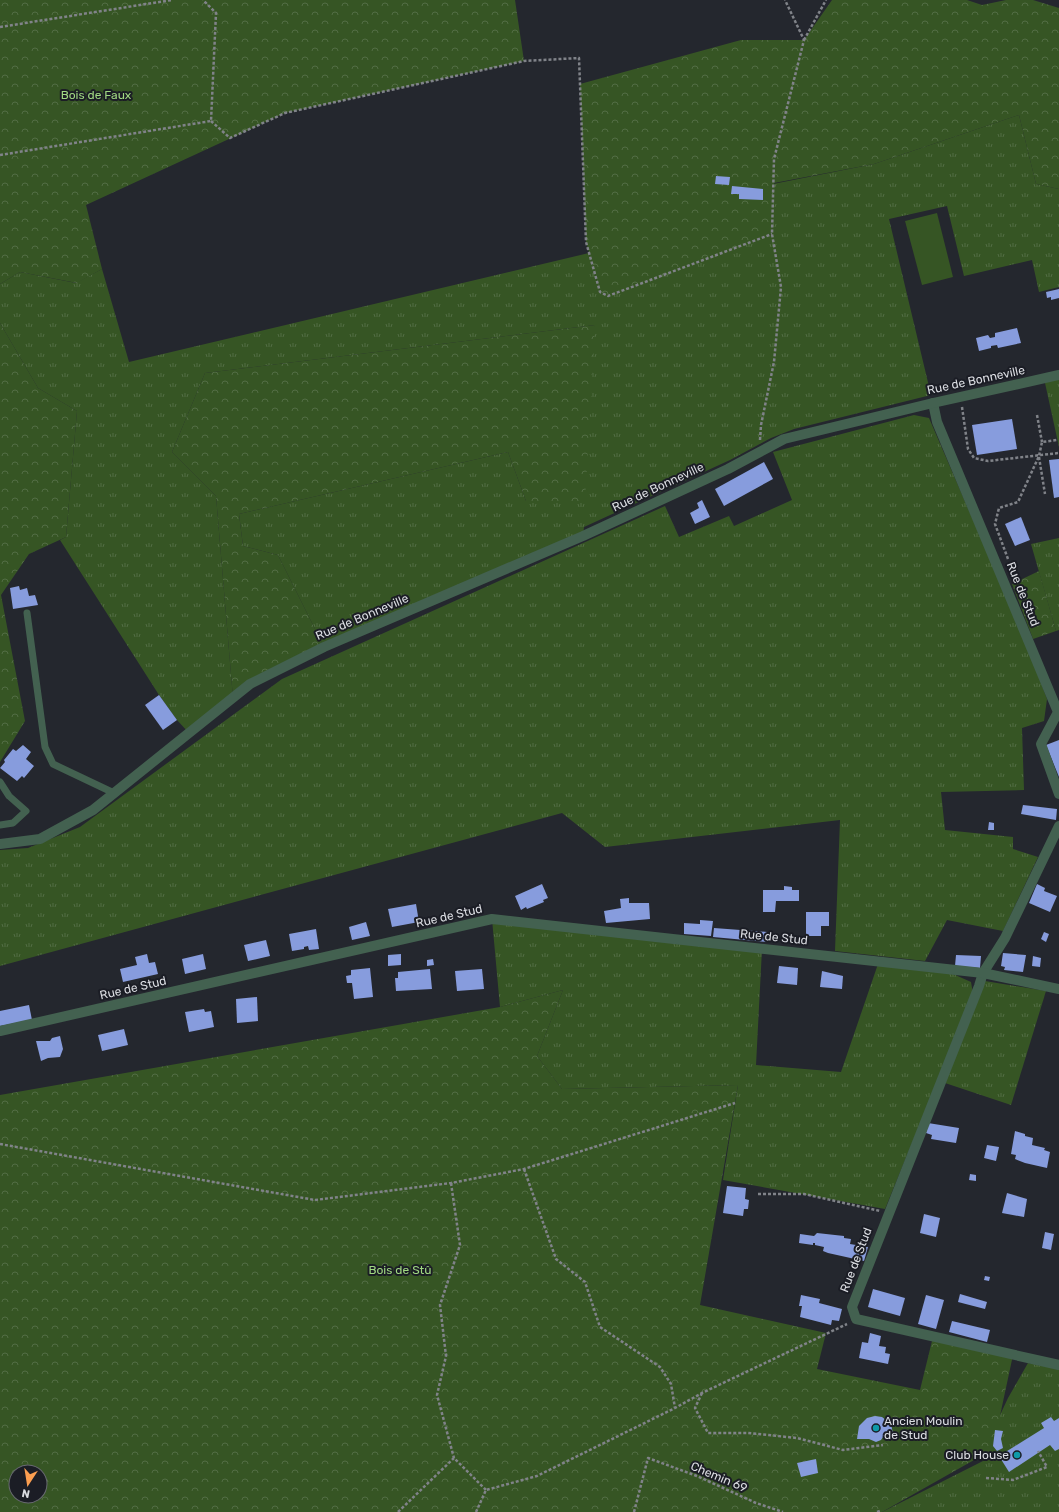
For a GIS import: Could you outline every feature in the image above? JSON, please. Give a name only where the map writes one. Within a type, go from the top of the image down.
[{"type":"street","name":"Rue de Bonneville","points":[[0,844],[40,839],[93,810],[250,684],[324,648],[591,533],[728,469],[784,439],[933,403],[1059,375]]},
{"type":"street","name":"Rue de Stud","points":[[933,403],[937,422],[1058,712],[1041,744],[1059,794]]},
{"type":"street","name":"Rue de Stud","points":[[856,1319],[852,1308],[983,973],[1005,938],[1059,826]]},
{"type":"street","name":"Rue de Stud","points":[[0,1031],[492,919],[983,973],[1059,989]]},
{"type":"street","points":[[856,1319],[1059,1365]]},
{"type":"lane","points":[[27,613],[45,747],[53,764],[114,793]]},
{"type":"lane","points":[[0,782],[9,796],[26,811],[13,823],[0,825]]},
{"type":"path","points":[[0,27],[172,0]]},
{"type":"path","points":[[203,0],[216,13],[211,120],[230,138],[285,113],[524,61],[579,58],[586,242],[600,292],[608,296],[772,234]]},
{"type":"path","points":[[785,0],[804,40]]},
{"type":"path","points":[[760,451],[761,425],[774,362],[781,287],[772,234],[774,159],[804,40],[826,0]]},
{"type":"path","points":[[0,155],[211,120]]},
{"type":"path","points":[[960,397],[968,449],[974,458],[988,461],[1059,454]]},
{"type":"path","points":[[1009,563],[995,524],[999,508],[1018,502],[1039,456],[1042,442],[1037,415]]},
{"type":"path","points":[[1042,442],[1057,440]]},
{"type":"path","points":[[1039,456],[1045,494]]},
{"type":"path","points":[[0,1144],[315,1200],[451,1183],[524,1169],[735,1103]]},
{"type":"path","points":[[524,1169],[556,1259],[585,1282],[600,1327],[660,1367],[671,1384],[675,1408]]},
{"type":"path","points":[[451,1183],[460,1244],[440,1305],[446,1356],[437,1395],[454,1458],[486,1490]]},
{"type":"path","points":[[758,1194],[804,1194],[888,1213]]},
{"type":"path","points":[[486,1490],[537,1476],[675,1408],[702,1393],[856,1319]]},
{"type":"path","points":[[702,1393],[695,1408],[708,1433],[748,1433],[797,1438],[843,1450],[883,1445]]},
{"type":"path","points":[[986,1478],[1013,1480],[1047,1467],[1038,1452]]},
{"type":"path","points":[[398,1512],[398,1510],[454,1458]]},
{"type":"path","name":"Chemin 69","points":[[634,1512],[648,1458],[697,1476],[756,1503],[783,1512]]},
{"type":"path","points":[[476,1512],[486,1490]]},
{"type":"green space","name":"Bois de Faux","points":[[0,0],[515,0],[524,61],[285,113],[86,205],[102,269],[77,283],[20,272],[0,284]]},
{"type":"green space","points":[[832,0],[967,0],[982,5],[1006,0],[1033,0],[1059,8],[1059,189],[1036,184],[1019,115],[874,164],[774,183],[772,234],[608,296],[600,292],[586,242],[580,84],[741,40],[804,40]]},
{"type":"green space","points":[[1019,115],[1036,184],[1059,189],[1059,287],[1039,292],[1032,260],[964,276],[947,206],[889,219],[931,395],[794,429],[771,438],[730,460],[584,527],[583,536],[324,647],[278,555],[243,546],[239,514],[508,452],[526,501],[595,325],[205,373],[172,452],[216,496],[233,698],[189,733],[177,720],[159,695],[60,540],[66,537],[77,411],[38,388],[0,323],[0,284],[20,272],[76,283],[102,269],[129,362],[589,253],[600,292],[772,234],[773,184],[874,164]]},
{"type":"green space","points":[[937,213],[953,277],[922,285],[905,221]]},
{"type":"green space","points":[[0,323],[38,388],[77,411],[66,537],[29,554],[1,595],[25,721],[0,762]]},
{"type":"green space","points":[[595,325],[585,501],[526,501],[508,452],[239,514],[243,546],[278,555],[324,647],[233,698],[216,496],[172,452],[205,373]]},
{"type":"green space","points":[[1059,375],[1059,447],[1045,383]]},
{"type":"green space","points":[[914,415],[929,418],[1024,638],[1047,699],[1044,721],[1022,728],[1024,790],[941,792],[945,830],[1013,837],[1013,849],[1038,857],[1003,931],[947,920],[925,961],[835,951],[840,820],[605,847],[562,813],[0,966],[0,850],[28,848],[80,827],[282,679],[665,506],[679,537],[729,516],[734,526],[792,500],[773,452]]},
{"type":"green space","points":[[1059,538],[1059,630],[1056,631],[1031,544]]},
{"type":"green space","points":[[1039,571],[1056,631],[1033,639],[1012,584]]},
{"type":"green space","points":[[492,919],[762,949],[756,1065],[841,1072],[878,964],[953,974],[971,982],[973,994],[885,1209],[723,1180],[738,1085],[562,1089],[537,1056],[563,990],[500,1007]]},
{"type":"green space","points":[[985,981],[1046,991],[1011,1105],[945,1083]]},
{"type":"green space","name":"Bois de Stû","points":[[563,990],[537,1056],[562,1089],[738,1085],[700,1305],[826,1333],[817,1369],[920,1390],[933,1337],[1013,1355],[995,1439],[990,1451],[882,1512],[0,1512],[0,1095],[500,1007]]},
{"type":"green space","points":[[1028,1363],[1059,1369],[1059,1512],[882,1512],[985,1460],[994,1428],[1008,1398]]},
{"type":"building","points":[[716,176],[730,177],[729,185],[715,184]]},
{"type":"building","points":[[732,186],[763,189],[763,200],[739,199],[739,194],[731,194]]},
{"type":"building","points":[[1059,289],[1059,298],[1051,300],[1051,297],[1047,298],[1046,292]]},
{"type":"building","points":[[1017,328],[1021,343],[998,348],[997,345],[991,346],[991,348],[979,351],[976,338],[988,335],[990,338],[995,337],[995,333]]},
{"type":"building","points":[[1012,419],[1017,449],[977,455],[972,425]]},
{"type":"building","points":[[1059,459],[1059,497],[1054,498],[1049,460]]},
{"type":"building","points":[[764,462],[773,479],[724,506],[715,489]]},
{"type":"building","points":[[702,500],[710,517],[695,524],[690,513],[699,508],[697,503]]},
{"type":"building","points":[[1021,517],[1030,540],[1015,546],[1005,524]]},
{"type":"building","points":[[19,586],[20,590],[27,588],[29,596],[35,595],[38,605],[13,609],[10,588]]},
{"type":"building","points":[[159,695],[177,720],[163,730],[145,705]]},
{"type":"building","points":[[1059,740],[1059,777],[1046,745]]},
{"type":"building","points":[[23,745],[31,752],[26,759],[34,766],[24,778],[22,776],[17,781],[0,768],[5,762],[4,760],[13,749],[16,751]]},
{"type":"building","points":[[1023,805],[1057,809],[1056,820],[1021,814]]},
{"type":"building","points":[[989,822],[994,823],[994,830],[988,830]]},
{"type":"building","points":[[542,884],[548,898],[543,900],[544,902],[521,910],[515,896]]},
{"type":"building","points":[[1037,884],[1045,888],[1044,891],[1057,896],[1050,912],[1029,903]]},
{"type":"building","points":[[784,886],[792,887],[792,890],[799,890],[799,901],[776,901],[775,912],[763,912],[763,890],[784,890]]},
{"type":"building","points":[[629,898],[629,903],[649,903],[650,919],[606,923],[604,911],[621,908],[620,899]]},
{"type":"building","points":[[416,904],[419,922],[392,927],[388,909]]},
{"type":"building","points":[[806,912],[829,912],[829,926],[821,926],[821,936],[806,936]]},
{"type":"building","points":[[700,920],[713,921],[711,936],[684,934],[684,923],[700,924]]},
{"type":"building","points":[[366,922],[370,936],[352,940],[349,927]]},
{"type":"building","points":[[714,928],[767,932],[766,942],[713,937]]},
{"type":"building","points":[[316,929],[319,949],[309,950],[308,946],[304,947],[304,949],[292,951],[289,934]]},
{"type":"building","points":[[1044,932],[1049,934],[1046,942],[1041,939]]},
{"type":"building","points":[[266,940],[270,956],[248,961],[244,945]]},
{"type":"building","points":[[1003,953],[1026,955],[1023,972],[1004,970],[1005,967],[1001,966]]},
{"type":"building","points":[[147,954],[149,963],[155,962],[158,974],[123,982],[120,969],[137,965],[135,957]]},
{"type":"building","points":[[203,954],[206,969],[185,974],[182,959]]},
{"type":"building","points":[[401,954],[401,965],[388,966],[388,955]]},
{"type":"building","points":[[956,955],[981,956],[980,968],[955,966]]},
{"type":"building","points":[[1033,956],[1041,958],[1040,967],[1032,966]]},
{"type":"building","points":[[433,959],[434,965],[427,966],[427,960]]},
{"type":"building","points":[[779,966],[798,968],[797,985],[777,983]]},
{"type":"building","points":[[370,968],[373,997],[354,999],[352,983],[347,983],[346,976],[351,975],[351,970]]},
{"type":"building","points":[[430,969],[432,989],[396,991],[395,978],[398,978],[398,972]]},
{"type":"building","points":[[482,969],[484,989],[457,991],[455,971]]},
{"type":"building","points":[[822,971],[843,976],[842,989],[820,987]]},
{"type":"building","points":[[257,997],[258,1021],[237,1023],[236,999]]},
{"type":"building","points":[[29,1005],[32,1020],[0,1026],[0,1011]]},
{"type":"building","points":[[204,1009],[205,1012],[211,1011],[214,1027],[189,1032],[185,1012]]},
{"type":"building","points":[[124,1029],[128,1045],[102,1051],[98,1035]]},
{"type":"building","points":[[60,1036],[63,1049],[60,1057],[48,1058],[41,1061],[36,1041],[50,1041],[52,1038]]},
{"type":"building","points":[[928,1123],[959,1128],[956,1143],[931,1139],[932,1135],[926,1133]]},
{"type":"building","points":[[1015,1131],[1033,1138],[1032,1145],[1045,1148],[1044,1150],[1050,1152],[1047,1168],[1015,1159],[1016,1155],[1011,1154]]},
{"type":"building","points":[[987,1145],[999,1147],[996,1161],[984,1158]]},
{"type":"building","points":[[970,1174],[976,1175],[976,1181],[969,1180]]},
{"type":"building","points":[[727,1186],[746,1188],[745,1199],[749,1200],[748,1209],[744,1209],[743,1216],[723,1213]]},
{"type":"building","points":[[1007,1193],[1027,1199],[1024,1217],[1002,1213]]},
{"type":"building","points":[[924,1214],[940,1218],[936,1237],[920,1233]]},
{"type":"building","points":[[1045,1232],[1054,1234],[1051,1250],[1042,1248]]},
{"type":"building","points":[[817,1233],[844,1236],[844,1238],[851,1239],[850,1244],[868,1247],[864,1261],[828,1253],[823,1251],[824,1247],[815,1245],[815,1243],[813,1243],[813,1245],[799,1243],[800,1234],[814,1236]]},
{"type":"building","points":[[985,1276],[990,1277],[989,1281],[984,1280]]},
{"type":"building","points":[[873,1289],[905,1298],[900,1316],[868,1307]]},
{"type":"building","points":[[960,1294],[987,1302],[985,1309],[958,1302]]},
{"type":"building","points":[[801,1295],[820,1299],[819,1303],[842,1309],[839,1321],[832,1320],[831,1325],[800,1317],[802,1306],[799,1306]]},
{"type":"building","points":[[926,1295],[944,1300],[936,1329],[918,1324]]},
{"type":"building","points":[[952,1321],[990,1330],[987,1342],[949,1332]]},
{"type":"building","points":[[870,1333],[881,1336],[879,1346],[886,1347],[885,1353],[890,1354],[888,1364],[859,1358],[862,1342],[868,1343]]},
{"type":"building","name":"Ancien Moulin de Stud","points":[[875,1416],[882,1417],[891,1424],[894,1438],[883,1437],[881,1440],[876,1442],[869,1439],[857,1439],[859,1426],[867,1418]]},
{"type":"building","points":[[1051,1417],[1054,1421],[1059,1418],[1059,1449],[1055,1451],[1050,1445],[1009,1472],[999,1456],[1044,1428],[1041,1423]]},
{"type":"building","points":[[995,1430],[1003,1431],[1001,1439],[1003,1448],[997,1451],[993,1446]]},
{"type":"building","points":[[816,1459],[818,1473],[801,1477],[797,1463]]},
{"type":"place","name":"Ancien Moulin de Stud","points":[[876,1428]]},
{"type":"place","name":"Club House","points":[[1017,1455]]}]
